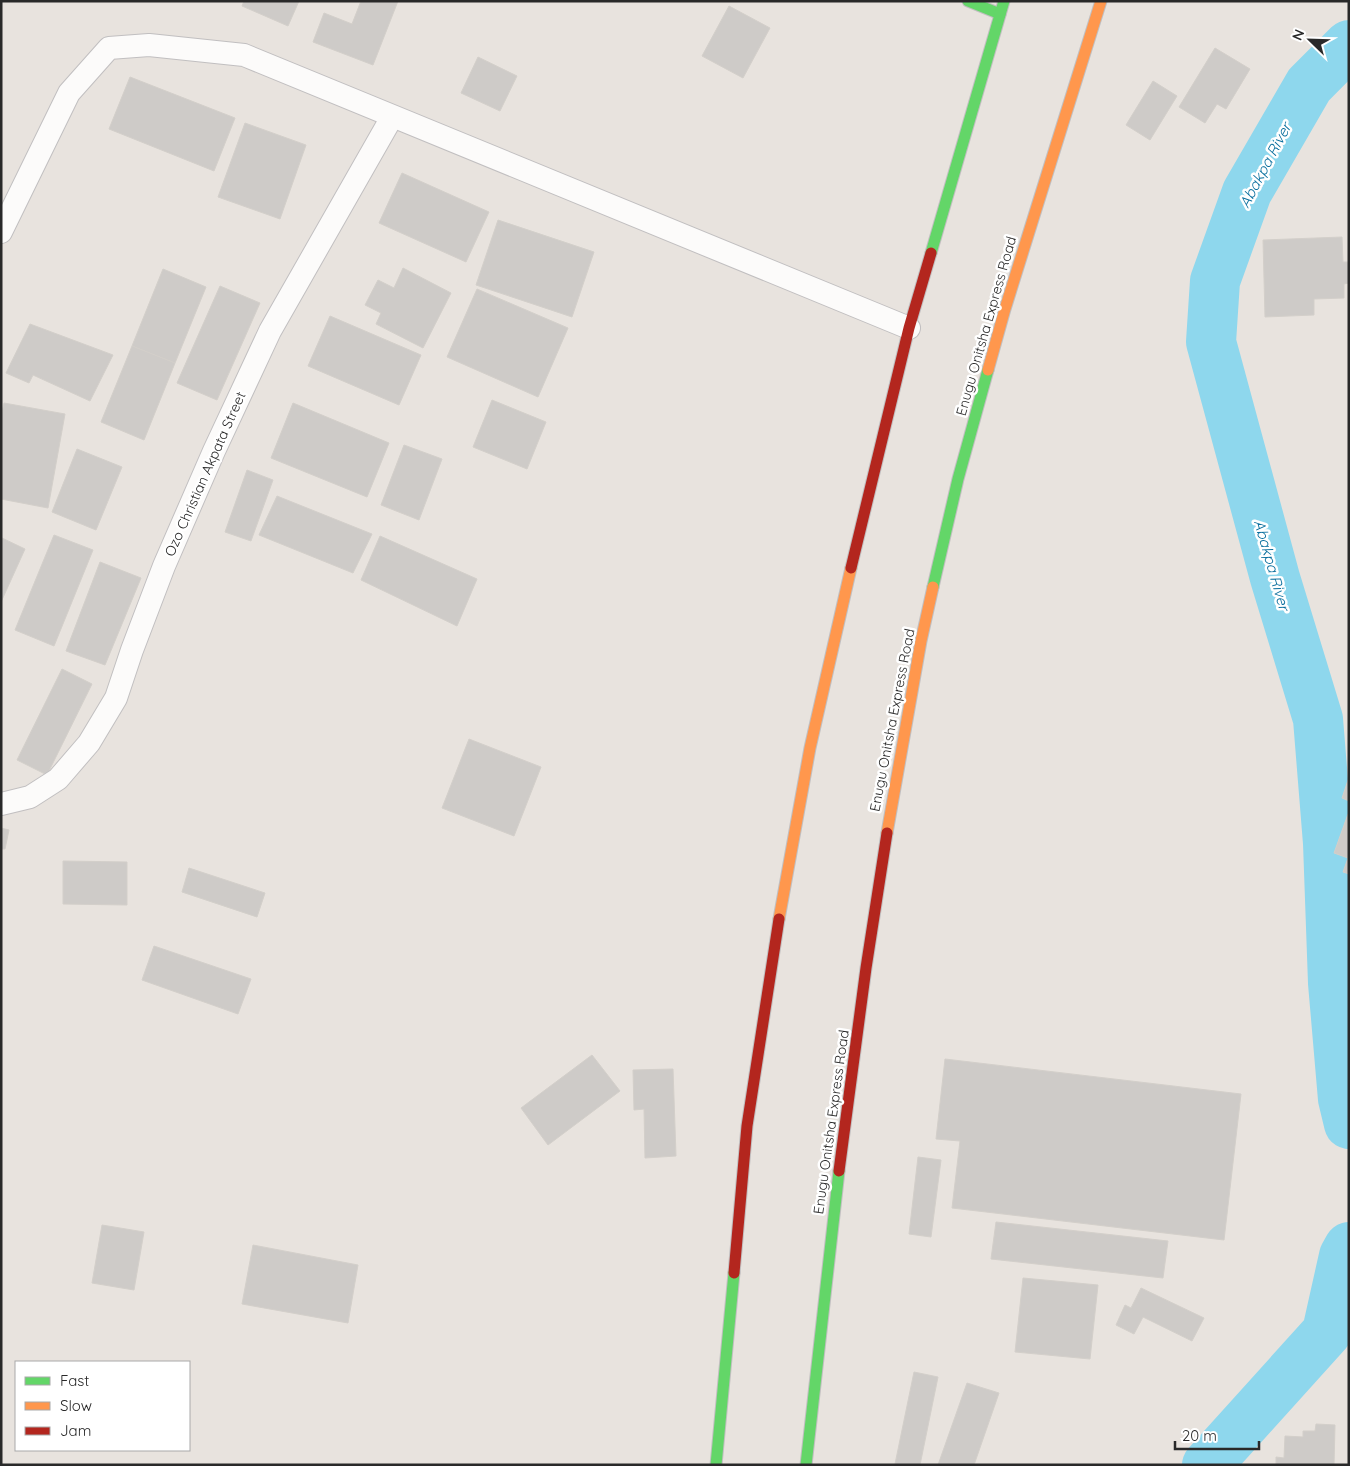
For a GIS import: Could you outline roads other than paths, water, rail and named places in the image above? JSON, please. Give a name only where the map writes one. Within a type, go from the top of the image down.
[{"type":"main road","points":[[968,1],[1000,14]]},
{"type":"main road","points":[[716,1465],[747,1126],[774,949],[810,748],[863,514],[909,328],[1004,1]]},
{"type":"main road","name":"Enugu Onitsha Express Road","points":[[806,1465],[835,1199],[865,978],[891,803],[921,641],[958,479],[1005,309],[1102,1]]},
{"type":"street","points":[[1,232],[69,93],[109,48],[149,45],[244,55],[909,328]]},
{"type":"street","name":"Ozo Christian Akpata Street","points":[[1,804],[30,797],[58,778],[89,743],[116,698],[164,566],[214,451],[266,340],[392,117]]},
{"type":"waterway","name":"Abakpa River","points":[[1349,45],[1309,85],[1247,192],[1215,281],[1211,342],[1275,578],[1318,719],[1328,843],[1333,983],[1343,1099],[1349,1124]]},
{"type":"waterway","name":"Abakpa River","points":[[1207,1465],[1327,1332],[1344,1256],[1349,1247]]}]
